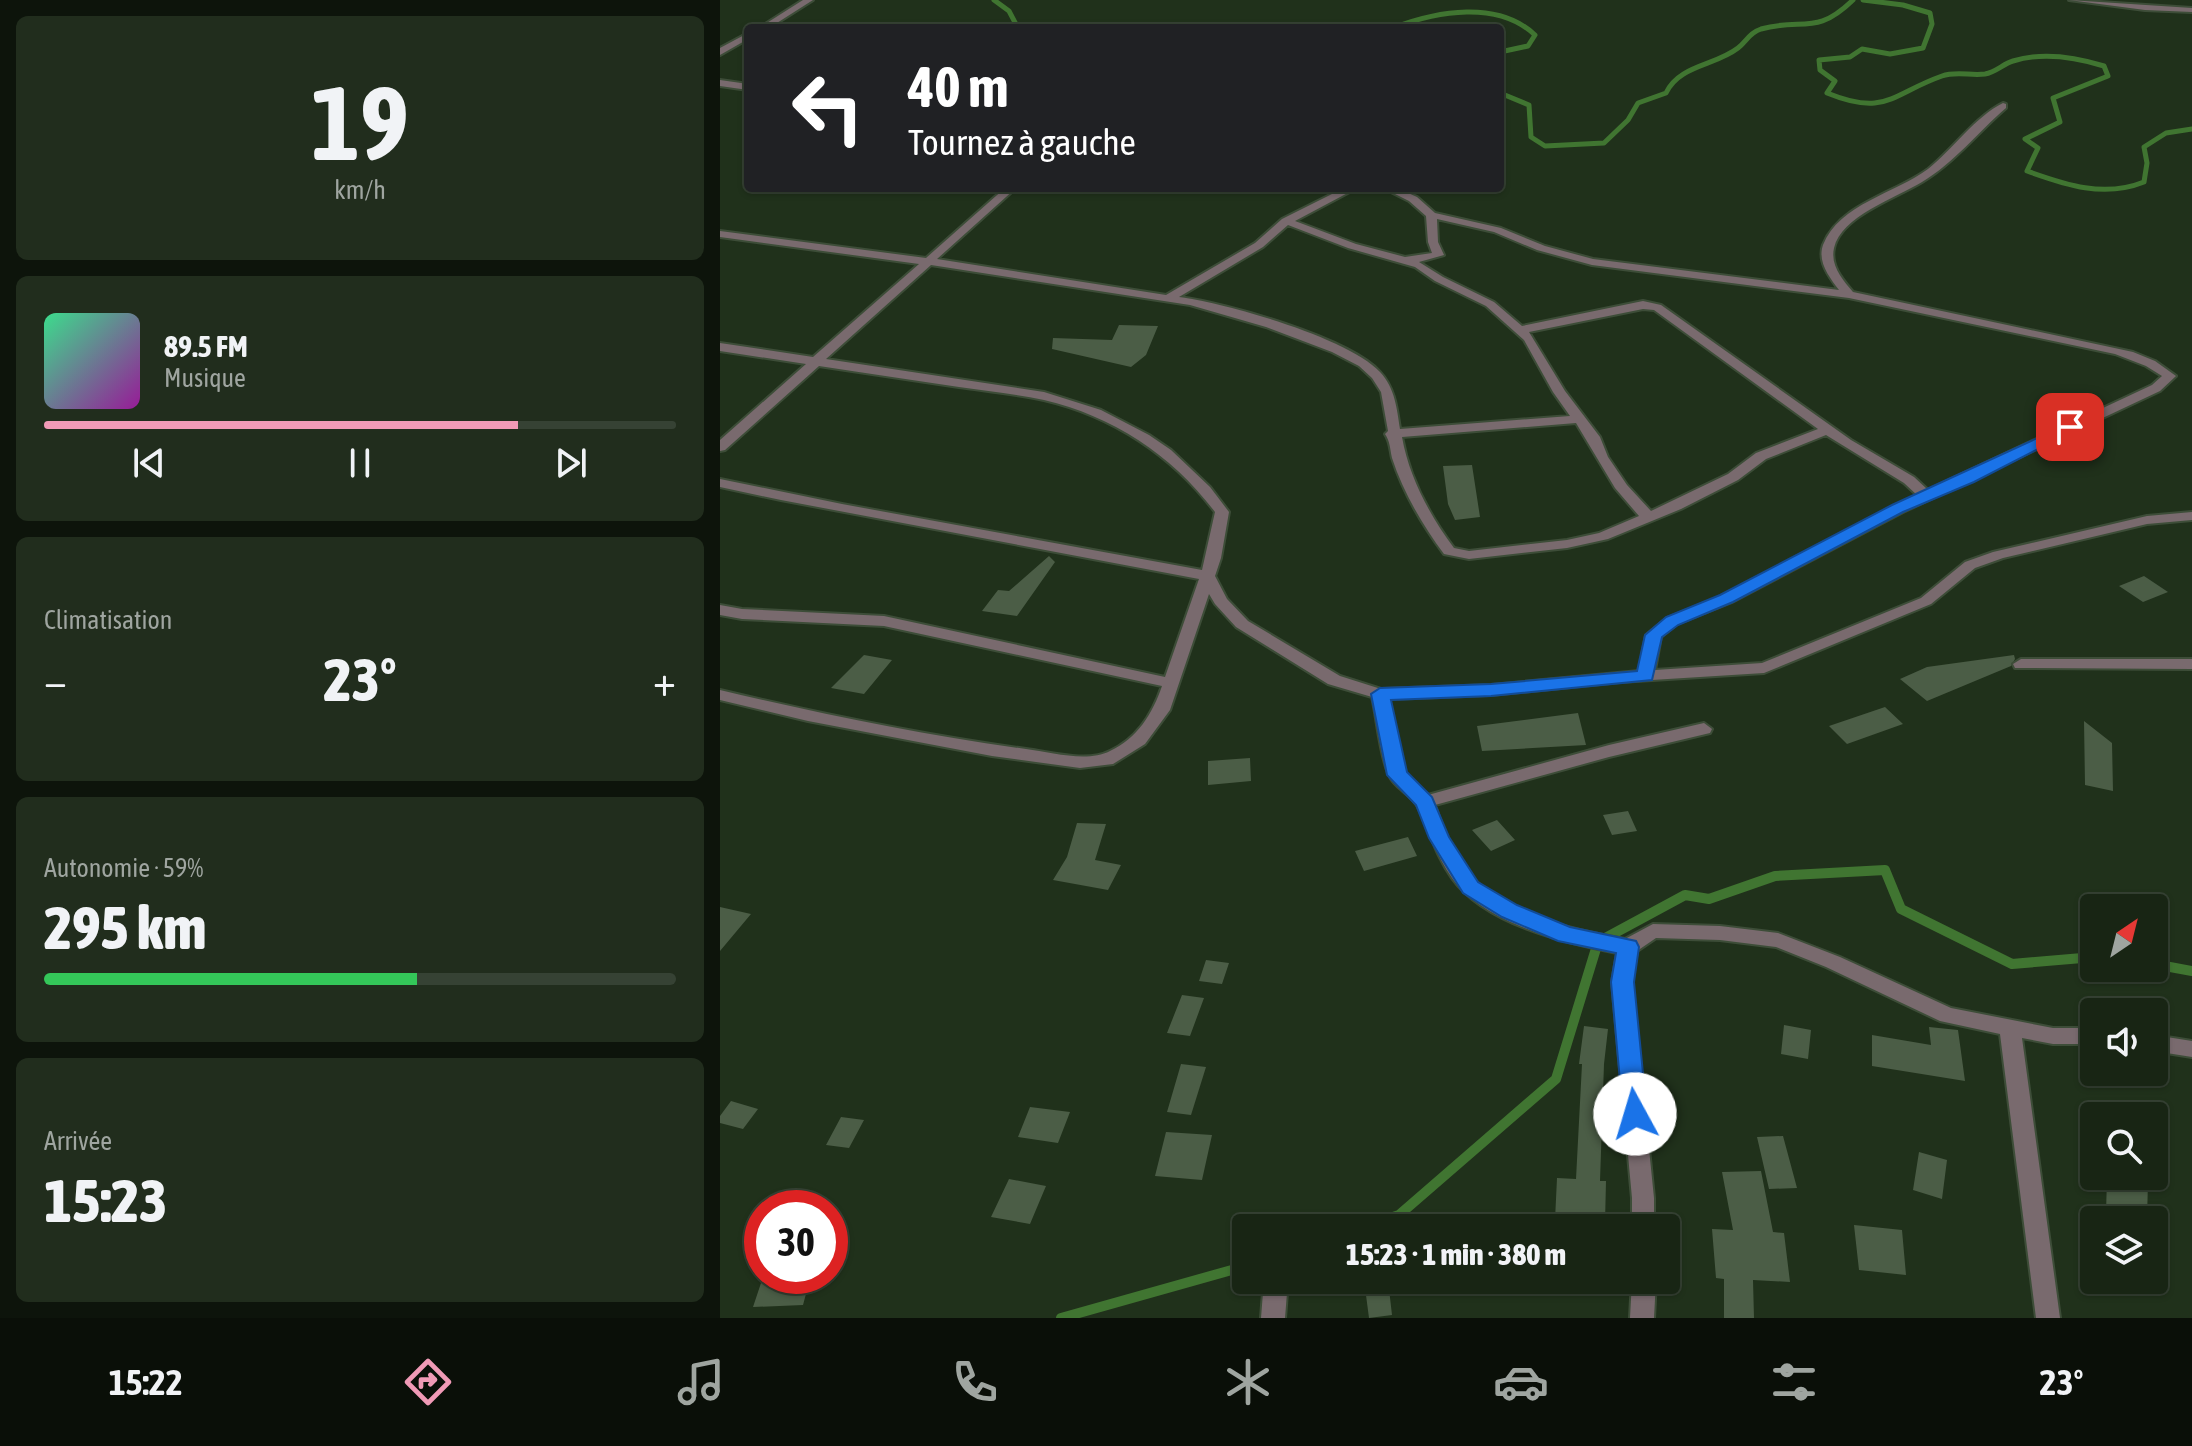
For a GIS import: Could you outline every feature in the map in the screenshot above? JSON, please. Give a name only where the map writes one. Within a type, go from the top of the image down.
[{"type":"street","points":[[770,24],[809,0]]},
{"type":"street","points":[[2073,0],[2192,10]]},
{"type":"street","points":[[720,52],[744,38]]},
{"type":"street","points":[[720,44],[735,44]]},
{"type":"street","points":[[720,83],[744,86]]},
{"type":"street","points":[[1849,295],[1832,273],[1828,260],[1833,237],[1853,218],[1931,172],[2003,106]]},
{"type":"street","points":[[720,447],[1007,192]]},
{"type":"street","points":[[1168,298],[1259,245],[1286,221],[1344,192]]},
{"type":"street","points":[[1397,192],[1413,199],[1431,215],[1497,230],[1541,248],[1592,262],[1849,295],[2082,345],[2105,347],[2138,358],[2170,376],[2156,388],[1926,496],[1727,599],[1672,621],[1654,635],[1646,676]]},
{"type":"street","points":[[1405,260],[1438,255],[1433,242],[1431,215]]},
{"type":"street","points":[[1286,221],[1352,246],[1405,260],[1490,304],[1529,338],[1559,392],[1581,419],[1622,488],[1649,518]]},
{"type":"street","points":[[720,234],[1168,298],[1270,324],[1336,349],[1363,363],[1387,392],[1392,434],[1399,458],[1430,525],[1449,551],[1469,555],[1567,544],[1603,536],[1649,518],[1733,477],[1761,456],[1827,430]]},
{"type":"street","points":[[1521,330],[1643,305],[1657,307],[1827,430],[1909,480],[1926,496]]},
{"type":"street","points":[[720,347],[1044,396],[1108,415],[1189,471],[1207,489],[1222,512],[1208,576],[1162,710],[1139,740],[1113,758],[1080,762],[992,750],[808,716],[720,695]]},
{"type":"street","points":[[1392,434],[1581,419]]},
{"type":"street","points":[[720,483],[850,511],[1084,550],[1208,576]]},
{"type":"street","points":[[1208,576],[1220,601],[1242,624],[1275,647],[1334,680],[1380,694],[1491,690],[1764,668],[1926,601],[1970,565],[1998,555],[2147,520],[2192,516]]},
{"type":"street","points":[[720,610],[742,614],[884,621],[1171,683]]},
{"type":"street","points":[[2021,664],[2192,664]]},
{"type":"street","points":[[1380,694],[1397,775],[1425,802],[1448,855],[1470,887],[1510,911],[1566,935],[1628,947],[1653,931],[1720,933],[1778,940],[1947,1015],[2053,1036],[2080,1036]]},
{"type":"street","points":[[1425,802],[1609,751],[1704,729]]},
{"type":"street","points":[[1628,947],[1622,982],[1643,1214]]},
{"type":"street","points":[[2010,1028],[2048,1318]]},
{"type":"street","points":[[2168,1045],[2192,1049]]},
{"type":"street","points":[[1273,1318],[1275,1294]]},
{"type":"street","points":[[1642,1318],[1643,1294]]},
{"type":"building","points":[[1119,325],[1158,326],[1146,355],[1131,367],[1052,349],[1053,338],[1112,340]]},
{"type":"building","points":[[1472,465],[1480,517],[1455,520],[1448,504],[1443,466]]},
{"type":"building","points":[[1049,556],[1055,562],[1017,616],[982,611],[998,590],[1009,591]]},
{"type":"building","points":[[2144,576],[2168,592],[2143,602],[2119,586]]},
{"type":"building","points":[[864,655],[892,660],[864,694],[831,688]]},
{"type":"building","points":[[2014,655],[2011,666],[1927,701],[1900,679],[1927,667]]},
{"type":"building","points":[[1885,707],[1903,724],[1847,744],[1829,726]]},
{"type":"building","points":[[1578,713],[1586,745],[1482,751],[1477,726]]},
{"type":"building","points":[[2084,721],[2112,743],[2113,791],[2085,785]]},
{"type":"building","points":[[1250,758],[1251,781],[1208,785],[1208,761]]},
{"type":"building","points":[[1628,811],[1637,831],[1612,835],[1603,815]]},
{"type":"building","points":[[1497,820],[1515,840],[1491,851],[1472,830]]},
{"type":"building","points":[[1077,823],[1106,824],[1095,860],[1121,865],[1108,890],[1053,880],[1067,857]]},
{"type":"building","points":[[1408,837],[1417,856],[1364,871],[1355,851]]},
{"type":"building","points":[[720,907],[751,914],[720,951]]},
{"type":"building","points":[[1206,960],[1229,963],[1222,984],[1199,981]]},
{"type":"building","points":[[1182,995],[1204,998],[1190,1036],[1167,1033]]},
{"type":"building","points":[[1784,1025],[1811,1030],[1808,1059],[1781,1054]]},
{"type":"building","points":[[1584,1026],[1608,1029],[1600,1181],[1606,1181],[1605,1214],[1555,1214],[1557,1178],[1576,1179],[1582,1064],[1579,1064]]},
{"type":"building","points":[[1929,1027],[1958,1030],[1965,1081],[1872,1066],[1872,1035],[1931,1045]]},
{"type":"building","points":[[1181,1064],[1206,1067],[1191,1115],[1167,1112]]},
{"type":"building","points":[[731,1101],[758,1109],[743,1129],[720,1123],[720,1116]]},
{"type":"building","points":[[1030,1107],[1070,1112],[1058,1143],[1018,1137]]},
{"type":"building","points":[[841,1117],[864,1120],[849,1148],[826,1145]]},
{"type":"building","points":[[1166,1132],[1212,1135],[1202,1180],[1155,1176]]},
{"type":"building","points":[[1783,1136],[1797,1188],[1769,1189],[1757,1137]]},
{"type":"building","points":[[1919,1152],[1947,1160],[1942,1199],[1913,1190]]},
{"type":"building","points":[[1761,1171],[1773,1232],[1784,1233],[1790,1282],[1753,1280],[1754,1318],[1724,1318],[1724,1279],[1716,1278],[1712,1229],[1733,1230],[1722,1172]]},
{"type":"building","points":[[1009,1179],[1046,1186],[1030,1224],[991,1217]]},
{"type":"building","points":[[2107,1190],[2148,1190],[2147,1206],[2106,1206]]},
{"type":"building","points":[[1854,1225],[1902,1230],[1906,1275],[1859,1270]]},
{"type":"building","points":[[757,1294],[806,1294],[803,1305],[753,1307]]},
{"type":"building","points":[[1366,1294],[1390,1294],[1392,1315],[1369,1318]]},
{"type":"waterway","points":[[994,0],[1009,11],[1016,24]]},
{"type":"waterway","points":[[1504,95],[1529,105],[1531,137],[1545,146],[1604,143],[1628,120],[1638,103],[1666,93],[1688,71],[1729,54],[1757,31],[1818,22],[1853,0]]},
{"type":"waterway","points":[[1863,0],[1903,5],[1930,13],[1932,24],[1923,48],[1890,54],[1862,49],[1850,57],[1819,60],[1820,70],[1835,81],[1827,93],[1847,100],[1876,103],[1942,76],[1985,74],[2024,58],[2070,58],[2104,66],[2108,76],[2053,98],[2060,122],[2025,139],[2038,148],[2027,171],[2085,188],[2114,189],[2144,182],[2147,163],[2144,147],[2166,133],[2192,129]]},
{"type":"waterway","points":[[1404,24],[1448,14],[1485,13],[1520,24],[1535,35],[1528,46],[1504,51]]},
{"type":"waterway","points":[[1400,1214],[1556,1079],[1598,942],[1685,895],[1709,899],[1775,876],[1885,870],[1901,909],[2012,964],[2080,958]]},
{"type":"waterway","points":[[2168,967],[2192,971]]},
{"type":"waterway","points":[[1061,1318],[1232,1270]]},
{"type":"route","points":[[1635,1114],[1622,982],[1628,947],[1566,935],[1510,911],[1470,887],[1448,855],[1425,802],[1397,775],[1380,694],[1491,690],[1646,676],[1654,635],[1672,621],[1695,609],[1727,599],[1898,509],[2070,427]]}]
